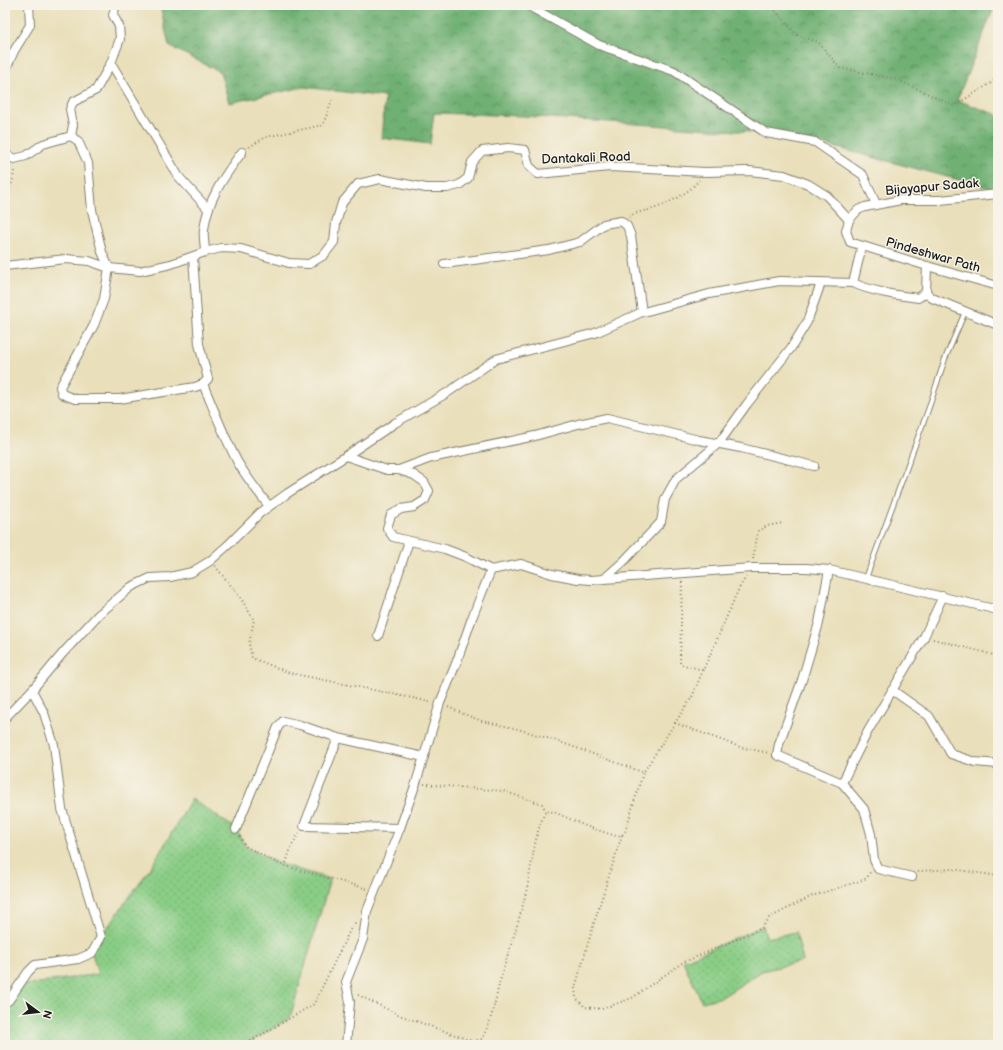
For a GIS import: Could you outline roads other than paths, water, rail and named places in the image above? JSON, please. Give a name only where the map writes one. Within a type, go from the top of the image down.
[{"type":"street","points":[[5,71],[14,51],[30,24],[29,5]]},
{"type":"street","points":[[71,136],[73,125],[70,109],[73,102],[96,90],[111,63],[120,39],[119,26],[113,14],[118,5]]},
{"type":"street","points":[[527,5],[599,45],[674,71],[766,133],[815,142],[863,175],[876,204]]},
{"type":"street","points":[[111,63],[179,177],[208,209]]},
{"type":"street","points":[[5,151],[6,154],[14,159],[26,156],[43,144],[56,139],[71,136],[78,141],[88,163],[92,210],[102,252],[109,268],[104,299],[94,325],[60,387],[62,394],[75,399],[119,399],[195,387],[203,384],[208,379],[199,344],[193,257]]},
{"type":"street","name":"Dantakali Road","points":[[5,266],[66,259],[89,261],[109,268],[140,272],[221,248],[241,249],[289,263],[309,264],[324,255],[334,242],[336,223],[342,203],[358,184],[380,179],[426,188],[447,188],[459,184],[468,178],[472,162],[482,151],[508,148],[525,150],[529,166],[538,174],[610,167],[705,172],[749,171],[784,175],[808,184],[827,196],[849,220]]},
{"type":"street","points":[[205,252],[204,231],[208,209],[224,176],[242,152]]},
{"type":"street","name":"Bijayapur Sadak","points":[[849,220],[858,210],[876,204],[901,200],[940,200],[998,194]]},
{"type":"street","points":[[849,220],[846,231],[850,242],[862,246],[853,283]]},
{"type":"street","points":[[444,264],[549,250],[580,242],[604,224],[621,221],[627,226],[631,236],[642,312]]},
{"type":"street","name":"Pindeshwar Path","points":[[862,246],[998,286]]},
{"type":"street","points":[[927,266],[926,292],[932,298],[998,325]]},
{"type":"street","points":[[5,718],[32,690],[98,615],[132,587],[150,578],[170,577],[192,572],[210,561],[260,513],[288,492],[395,423],[447,393],[496,359],[596,333],[642,312],[709,294],[779,281],[853,283],[862,287],[895,295],[918,298],[926,292]]},
{"type":"street","points":[[605,578],[623,562],[661,522],[665,499],[676,479],[719,443],[790,348],[806,322],[821,283]]},
{"type":"street","points":[[203,384],[224,434],[238,462],[269,506]]},
{"type":"street","points":[[399,470],[431,458],[535,436],[578,424],[607,418],[814,466]]},
{"type":"street","points":[[346,456],[387,470],[399,470],[414,475],[424,482],[429,491],[425,500],[414,507],[400,509],[391,515],[387,528],[393,537],[445,549],[466,557],[491,570],[521,564],[552,574],[578,579],[752,568],[806,568],[829,570],[866,578],[998,610]]},
{"type":"street","points":[[378,636],[408,541]]},
{"type":"street","points":[[346,1045],[350,1002],[346,982],[363,939],[367,912],[416,783],[440,703],[491,570]]},
{"type":"street","points":[[829,570],[819,623],[802,680],[779,744],[777,755],[842,783],[864,809],[871,834],[874,860],[878,869],[912,877]]},
{"type":"street","points":[[842,783],[868,731],[924,636],[944,596]]},
{"type":"street","points":[[5,1003],[9,1000],[28,972],[35,966],[78,959],[92,953],[101,937],[62,809],[54,745],[44,713],[32,690]]},
{"type":"street","points":[[892,690],[929,716],[951,754],[975,762],[998,764]]},
{"type":"street","points":[[236,829],[278,728],[283,721],[338,738],[424,757]]},
{"type":"street","points":[[338,738],[304,826],[400,828]]},
{"type":"lane","points":[[866,578],[928,410],[945,359],[965,312]]}]
